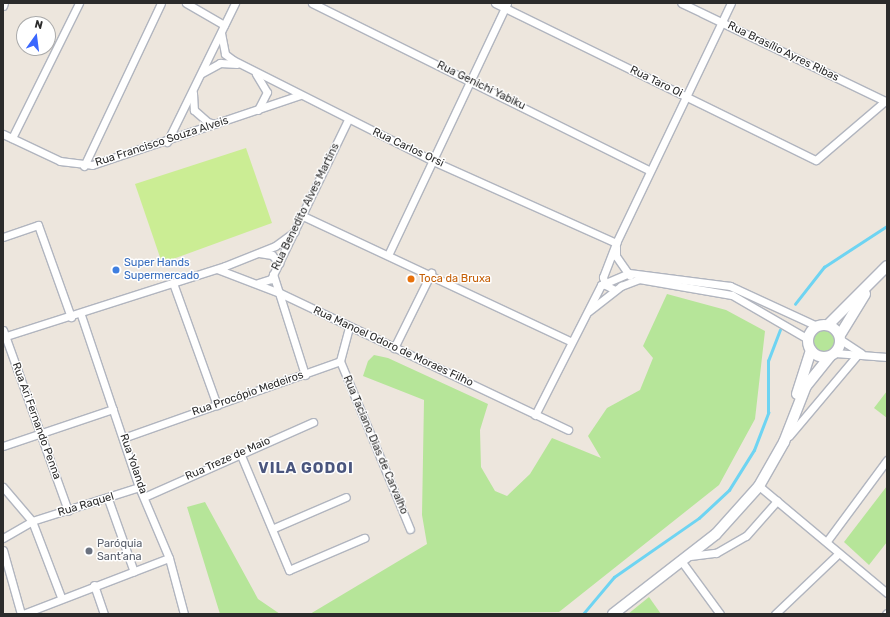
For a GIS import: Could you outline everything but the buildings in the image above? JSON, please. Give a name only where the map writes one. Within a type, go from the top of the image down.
[{"type":"main road","points":[[782,445],[811,350],[808,339],[817,326],[828,325],[887,266]]},
{"type":"main road","points":[[613,614],[686,559],[716,534],[759,486],[782,445],[806,386],[833,355],[840,337],[879,273]]},
{"type":"main road","points":[[828,325],[840,337]]},
{"type":"main road","points":[[811,350],[820,356],[833,355]]},
{"type":"street","points":[[12,138],[79,3]]},
{"type":"street","points":[[84,166],[161,3]]},
{"type":"street","points":[[186,3],[224,24]]},
{"type":"street","points":[[167,142],[235,3]]},
{"type":"street","name":"Rua Genichi Yabiku","points":[[312,3],[649,170]]},
{"type":"street","name":"Rua Taro Oi","points":[[495,3],[506,5],[685,96],[816,160]]},
{"type":"street","name":"Rua Brasílio Ayres Ribas","points":[[681,3],[884,101],[816,160]]},
{"type":"street","points":[[536,415],[570,341],[604,283],[616,243],[649,170],[731,3]]},
{"type":"street","points":[[389,253],[506,5]]},
{"type":"street","name":"Rua Carlos Orsi","points":[[220,33],[225,54],[239,64],[348,120],[433,161],[616,243]]},
{"type":"street","points":[[199,76],[220,63],[239,64]]},
{"type":"street","points":[[255,72],[267,92],[258,110]]},
{"type":"street","points":[[193,89],[194,110],[208,122],[217,124]]},
{"type":"street","name":"Rua Francisco Souza Alveis","points":[[3,134],[60,161],[84,166],[167,142],[300,95]]},
{"type":"street","name":"Rua Benedito Alves Martins","points":[[255,282],[268,282],[273,274],[303,216],[348,120]]},
{"type":"street","points":[[303,216],[389,253],[570,341]]},
{"type":"street","points":[[3,237],[38,225],[71,317]]},
{"type":"street","points":[[4,335],[81,315],[217,269],[275,246],[294,232]]},
{"type":"street","points":[[616,243],[616,256],[629,273],[629,283]]},
{"type":"street","points":[[259,252],[272,255],[279,263]]},
{"type":"street","points":[[233,262],[231,268],[235,274]]},
{"type":"street","name":"Rua Manoel Odoro de Moraes Filho","points":[[217,269],[235,274],[280,293],[568,430]]},
{"type":"street","points":[[394,348],[431,273]]},
{"type":"street","points":[[604,283],[629,273],[730,286],[817,326]]},
{"type":"street","points":[[273,274],[305,375]]},
{"type":"street","points":[[584,315],[618,288],[639,279],[732,295],[808,339]]},
{"type":"street","points":[[173,283],[217,405]]},
{"type":"street","points":[[604,283],[618,288]]},
{"type":"street","name":"Rua Yolanda","points":[[81,315],[114,409],[139,487],[169,558],[184,614]]},
{"type":"street","points":[[340,361],[349,327]]},
{"type":"street","name":"Rua Ari Fernando Penna","points":[[4,335],[68,511]]},
{"type":"street","points":[[840,337],[861,354]]},
{"type":"street","points":[[782,445],[861,354]]},
{"type":"street","points":[[833,355],[861,354],[887,357]]},
{"type":"street","name":"Rua Procópio Medeiros","points":[[123,438],[305,375],[340,361]]},
{"type":"street","name":"Rua Taciano Dias de Carvalho","points":[[340,361],[410,529]]},
{"type":"street","points":[[3,446],[114,409]]},
{"type":"street","name":"Rua Treze de Maio","points":[[144,497],[240,453],[313,422]]},
{"type":"street","points":[[240,453],[274,528],[290,570],[364,538]]},
{"type":"street","points":[[827,541],[887,460]]},
{"type":"street","points":[[759,486],[827,541],[839,553],[887,593]]},
{"type":"street","points":[[3,487],[32,521],[61,597]]},
{"type":"street","name":"Rua Raquel","points":[[3,538],[32,521],[108,499],[139,487]]},
{"type":"street","points":[[274,528],[346,497]]},
{"type":"street","points":[[108,499],[134,572]]},
{"type":"street","points":[[720,614],[686,559],[716,553],[746,536],[777,501]]},
{"type":"street","points":[[3,550],[22,614],[61,597],[134,572],[169,558]]},
{"type":"street","points":[[775,614],[839,553]]},
{"type":"street","points":[[94,585],[104,614]]},
{"type":"green space","points":[[246,148],[272,223],[162,263],[135,184]]},
{"type":"green space","points":[[667,294],[726,310],[765,331],[755,419],[719,485],[559,612],[310,614],[427,544],[422,515],[424,400],[363,376],[368,361],[374,355],[388,358],[488,404],[480,430],[481,467],[495,491],[507,496],[530,474],[552,438],[601,458],[588,436],[607,408],[640,390],[653,358],[643,346]]},
{"type":"green space","points":[[824,328],[833,332],[837,341],[833,350],[824,354],[815,350],[811,341],[815,332]]},
{"type":"green space","points":[[887,391],[887,418],[874,408]]},
{"type":"green space","points":[[887,486],[887,542],[869,565],[844,542]]},
{"type":"green space","points":[[205,502],[258,599],[280,614],[220,614],[187,507]]},
{"type":"green space","points":[[649,597],[661,614],[628,614]]},
{"type":"waterway","points":[[795,304],[824,267],[887,226]]},
{"type":"waterway","points":[[583,614],[614,577],[699,518],[729,490],[754,450],[768,413],[768,361],[780,330]]},
{"type":"place","name":"Super Hands Supermercado","points":[[116,270]]},
{"type":"place","name":"Toca da Bruxa","points":[[411,279]]},
{"type":"place","name":"Paróquia Sant’ana","points":[[89,551]]},
{"type":"district","name":"VILA GODOI","points":[[306,469]]}]
